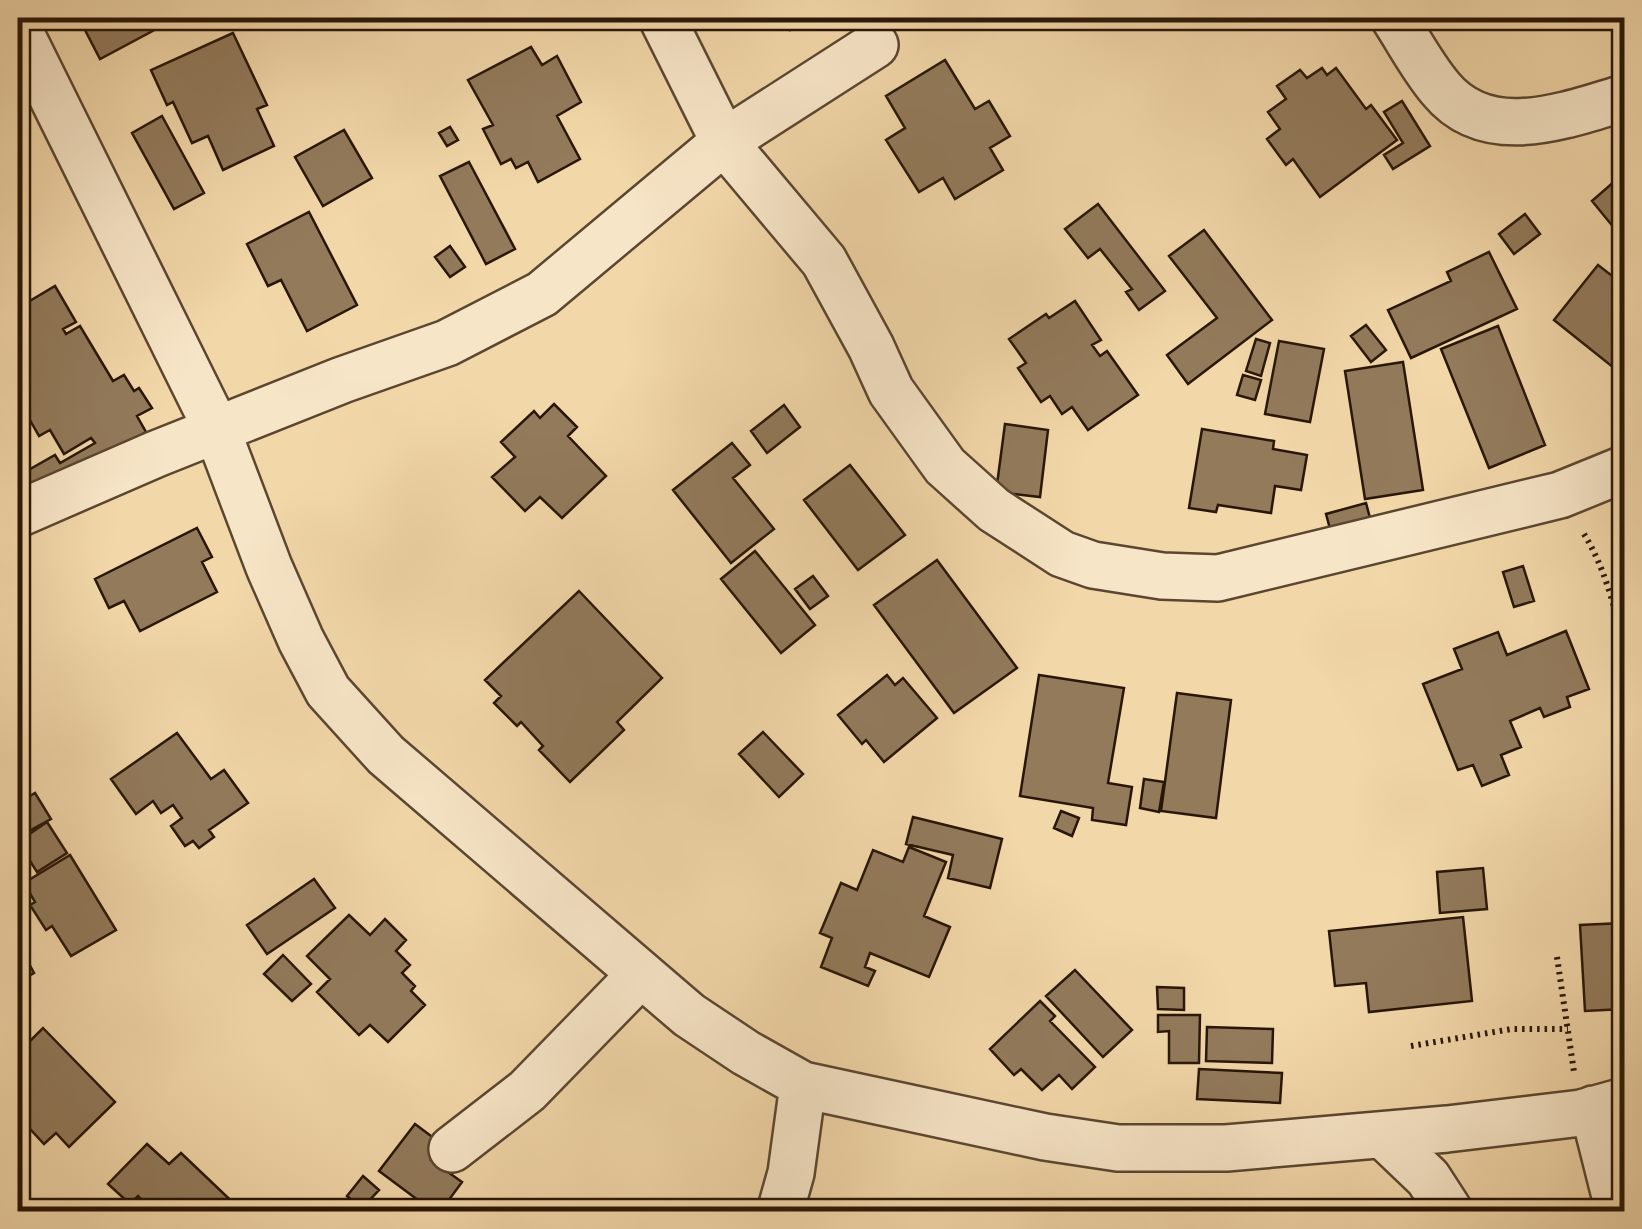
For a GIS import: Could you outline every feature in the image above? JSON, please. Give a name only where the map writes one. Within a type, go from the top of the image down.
[{"type":"street","points":[[662,18],[724,142],[824,261],[891,390],[945,466],[994,510],[1062,554],[1093,564],[1162,576],[1218,578],[1560,495],[1624,469]]},
{"type":"street","points":[[1394,18],[1443,92],[1468,111],[1498,122],[1529,123],[1624,98]]},
{"type":"street","points":[[18,28],[217,430],[268,567],[328,690],[386,755],[688,1014],[746,1054],[803,1085],[1045,1137],[1118,1148],[1226,1148],[1448,1129],[1599,1108],[1619,1212]]},
{"type":"street","points":[[18,514],[156,454],[447,343],[542,294],[724,142],[875,45]]},
{"type":"street","points":[[452,1149],[527,1091],[641,974]]},
{"type":"street","points":[[780,1212],[791,1173],[803,1085]]},
{"type":"street","points":[[1383,1134],[1428,1178],[1450,1212]]},
{"type":"path","points":[[1560,495],[1595,553],[1612,594],[1624,644]]},
{"type":"path","points":[[1558,957],[1568,1030],[1599,1108]]},
{"type":"path","points":[[1411,1046],[1512,1028],[1568,1030]]},
{"type":"building","points":[[109,18],[177,18],[100,59],[85,30]]},
{"type":"building","points":[[784,18],[814,18],[790,30]]},
{"type":"building","points":[[233,33],[267,105],[257,109],[274,146],[223,170],[208,136],[192,143],[173,102],[167,105],[151,70]]},
{"type":"building","points":[[531,47],[542,65],[557,56],[581,102],[557,116],[580,159],[538,182],[528,162],[516,168],[511,159],[501,164],[483,129],[493,125],[468,80]]},
{"type":"building","points":[[945,60],[975,109],[989,101],[1010,136],[990,148],[1003,170],[955,199],[943,178],[919,192],[886,140],[905,128],[886,96]]},
{"type":"building","points":[[1322,68],[1327,75],[1336,68],[1366,109],[1371,105],[1397,140],[1320,197],[1293,159],[1286,165],[1267,139],[1280,129],[1268,112],[1286,99],[1277,86],[1300,70],[1307,78]]},
{"type":"building","points":[[1402,101],[1430,146],[1393,169],[1384,155],[1403,143],[1384,112]]},
{"type":"building","points":[[162,116],[204,193],[174,209],[132,133]]},
{"type":"building","points":[[450,127],[458,140],[447,146],[439,133]]},
{"type":"building","points":[[344,130],[372,178],[323,206],[295,157]]},
{"type":"building","points":[[469,162],[515,249],[486,264],[440,176]]},
{"type":"building","points":[[1624,173],[1624,240],[1592,201]]},
{"type":"building","points":[[1098,204],[1165,291],[1139,310],[1126,292],[1132,289],[1100,249],[1088,258],[1065,229]]},
{"type":"building","points":[[309,212],[357,305],[307,331],[281,280],[268,286],[247,244]]},
{"type":"building","points":[[1525,214],[1540,234],[1514,254],[1499,234]]},
{"type":"building","points":[[1204,230],[1272,320],[1188,384],[1167,355],[1217,318],[1169,256]]},
{"type":"building","points":[[450,246],[465,267],[450,277],[435,257]]},
{"type":"building","points":[[1489,252],[1517,309],[1411,358],[1388,310],[1451,281],[1447,272]]},
{"type":"building","points":[[1598,265],[1624,285],[1624,376],[1554,320]]},
{"type":"building","points":[[55,286],[76,322],[63,329],[66,334],[80,326],[113,381],[124,375],[134,391],[139,388],[152,408],[137,416],[146,432],[70,477],[34,504],[18,476],[55,455],[60,463],[95,443],[91,438],[64,454],[50,430],[39,436],[18,399],[18,308]]},
{"type":"building","points":[[1075,301],[1101,340],[1092,345],[1100,356],[1107,351],[1138,395],[1088,430],[1072,407],[1062,414],[1050,396],[1041,402],[1018,368],[1026,363],[1009,339],[1046,314],[1049,318]]},
{"type":"building","points":[[1366,325],[1386,350],[1371,362],[1351,336]]},
{"type":"building","points":[[1498,326],[1545,445],[1489,468],[1441,349]]},
{"type":"building","points":[[1256,339],[1270,343],[1261,376],[1246,371]]},
{"type":"building","points":[[1279,341],[1324,349],[1310,422],[1265,414]]},
{"type":"building","points":[[1403,362],[1423,490],[1365,499],[1345,371]]},
{"type":"building","points":[[1243,375],[1261,380],[1255,400],[1237,395]]},
{"type":"building","points":[[554,404],[577,427],[568,436],[606,476],[562,518],[540,497],[525,511],[492,477],[515,457],[501,442],[534,411],[540,418]]},
{"type":"building","points":[[784,405],[800,427],[767,453],[751,431]]},
{"type":"building","points":[[1005,424],[1048,430],[1040,497],[996,492]]},
{"type":"building","points":[[1202,429],[1274,441],[1273,449],[1307,455],[1301,490],[1275,486],[1271,513],[1218,505],[1216,512],[1189,508]]},
{"type":"building","points":[[732,443],[750,465],[733,478],[774,529],[731,563],[673,490]]},
{"type":"building","points":[[850,465],[905,535],[858,570],[804,500]]},
{"type":"building","points":[[1366,503],[1373,529],[1333,540],[1326,514]]},
{"type":"building","points":[[197,528],[212,557],[202,562],[217,592],[140,631],[124,601],[109,608],[95,579]]},
{"type":"building","points":[[755,551],[815,625],[781,653],[721,579]]},
{"type":"building","points":[[937,560],[1017,668],[954,713],[874,605]]},
{"type":"building","points":[[1523,566],[1534,601],[1514,607],[1503,572]]},
{"type":"building","points":[[813,576],[828,596],[810,609],[795,589]]},
{"type":"building","points":[[579,591],[662,678],[617,722],[624,730],[570,782],[539,750],[543,746],[521,722],[517,726],[494,703],[501,696],[485,680]]},
{"type":"building","points":[[1566,631],[1589,689],[1567,697],[1570,707],[1544,717],[1540,708],[1510,721],[1521,747],[1501,755],[1509,775],[1482,786],[1473,765],[1458,770],[1423,684],[1462,669],[1454,649],[1498,632],[1507,655]]},
{"type":"building","points":[[887,675],[895,685],[903,678],[937,718],[884,762],[866,740],[862,744],[838,715]]},
{"type":"building","points":[[1039,675],[1124,688],[1108,783],[1132,787],[1126,825],[1092,820],[1093,808],[1020,796]]},
{"type":"building","points":[[1177,693],[1231,700],[1216,818],[1161,811]]},
{"type":"building","points":[[763,732],[803,774],[779,797],[739,754]]},
{"type":"building","points":[[177,733],[211,779],[224,770],[248,803],[209,830],[214,837],[199,848],[193,841],[185,846],[171,826],[182,818],[173,805],[161,813],[153,801],[136,814],[111,779]]},
{"type":"building","points":[[1144,779],[1164,782],[1159,812],[1140,808]]},
{"type":"building","points":[[35,793],[51,819],[25,833],[18,821],[18,803]]},
{"type":"building","points":[[1061,811],[1079,818],[1072,836],[1054,828]]},
{"type":"building","points":[[913,817],[1002,839],[990,888],[948,878],[953,855],[906,844]]},
{"type":"building","points":[[47,822],[67,853],[37,872],[18,842]]},
{"type":"building","points":[[909,847],[946,862],[924,916],[950,927],[929,977],[870,953],[865,967],[875,971],[868,986],[821,967],[832,938],[820,933],[841,883],[857,890],[873,850],[903,862]]},
{"type":"building","points":[[70,855],[116,930],[71,956],[52,926],[46,930],[30,905],[35,902],[24,883]]},
{"type":"building","points":[[1483,868],[1487,909],[1440,913],[1437,872]]},
{"type":"building","points":[[314,879],[335,908],[267,954],[247,925]]},
{"type":"building","points":[[1623,911],[1624,1009],[1585,1011],[1580,925],[1623,923]]},
{"type":"building","points":[[349,915],[370,935],[385,919],[406,940],[396,951],[410,965],[402,973],[415,986],[411,991],[425,1005],[388,1042],[370,1025],[359,1035],[317,992],[330,979],[307,956]]},
{"type":"building","points":[[1463,917],[1472,1001],[1369,1012],[1366,983],[1335,986],[1329,931]]},
{"type":"building","points":[[18,943],[34,973],[18,982]]},
{"type":"building","points":[[283,955],[311,984],[292,1001],[264,974]]},
{"type":"building","points":[[1075,970],[1132,1030],[1103,1057],[1046,996]]},
{"type":"building","points":[[1157,987],[1184,988],[1184,1010],[1158,1009]]},
{"type":"building","points":[[1040,1001],[1055,1016],[1050,1021],[1095,1067],[1072,1089],[1059,1075],[1042,1090],[1021,1069],[1014,1075],[990,1049]]},
{"type":"building","points":[[1158,1015],[1200,1015],[1199,1063],[1169,1063],[1169,1031],[1158,1032]]},
{"type":"building","points":[[1207,1027],[1273,1029],[1272,1063],[1206,1061]]},
{"type":"building","points":[[43,1028],[115,1102],[69,1147],[56,1133],[44,1144],[18,1116],[18,1053]]},
{"type":"building","points":[[1199,1069],[1282,1073],[1280,1103],[1197,1099]]},
{"type":"building","points":[[415,1124],[443,1145],[431,1160],[462,1182],[440,1212],[434,1212],[379,1171]]},
{"type":"building","points":[[147,1144],[169,1164],[181,1153],[243,1212],[146,1212],[150,1208],[138,1196],[130,1204],[108,1184]]},
{"type":"building","points":[[363,1176],[379,1190],[362,1208],[347,1196]]}]
